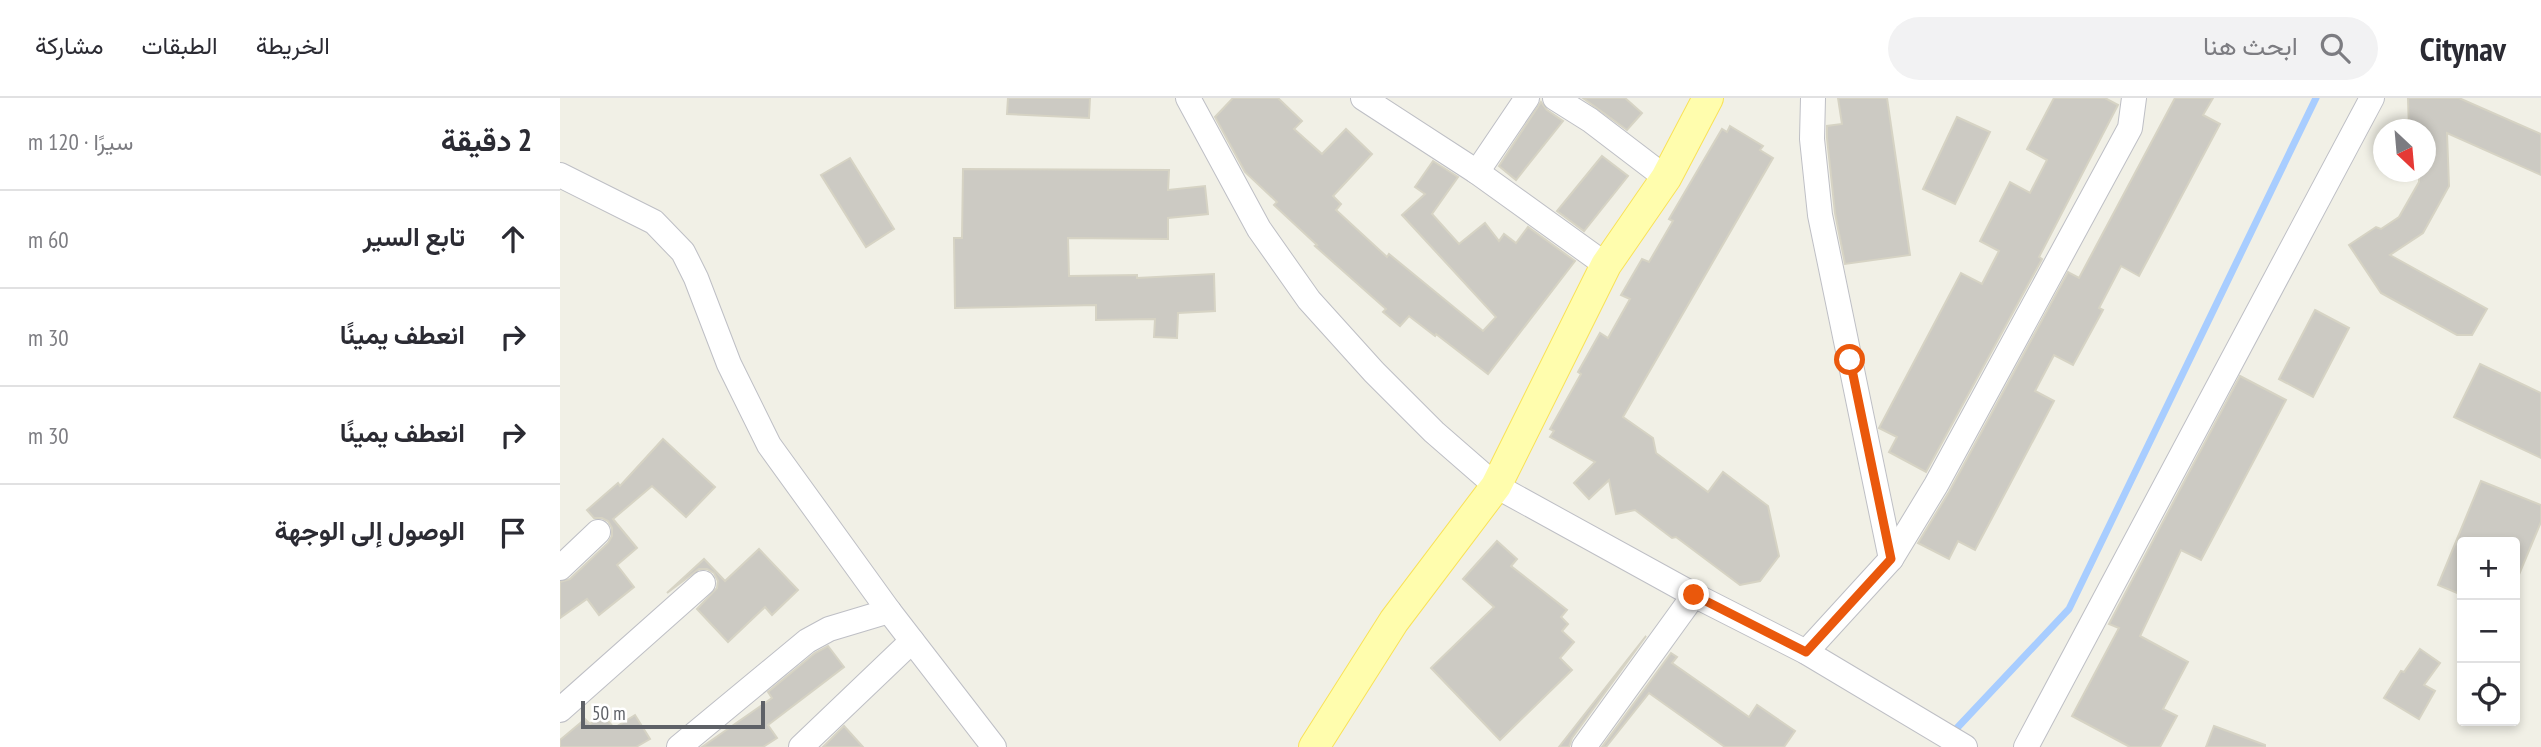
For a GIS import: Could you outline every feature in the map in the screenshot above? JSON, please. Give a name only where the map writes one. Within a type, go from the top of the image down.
[{"type":"main road","points":[[1314,747],[1394,621],[1496,486],[1606,265],[1666,178],[1708,98]]},
{"type":"street","points":[[1188,98],[1259,229],[1309,300],[1382,381],[1434,432],[1496,486],[1694,595],[1806,652],[1965,747]]},
{"type":"street","points":[[1363,98],[1477,172],[1606,265]]},
{"type":"street","points":[[1477,172],[1527,98]]},
{"type":"street","points":[[1555,98],[1590,120],[1666,178]]},
{"type":"street","points":[[1813,98],[1812,139],[1821,215],[1891,559]]},
{"type":"street","points":[[1806,652],[1891,559],[1936,485],[2130,128],[2134,98]]},
{"type":"street","points":[[2026,747],[2372,98]]},
{"type":"street","points":[[560,175],[654,222],[683,252],[696,278],[729,364],[769,445],[889,611],[994,747]]},
{"type":"street","points":[[560,568],[598,532]]},
{"type":"street","points":[[560,710],[703,583]]},
{"type":"street","points":[[1584,747],[1694,595]]},
{"type":"street","points":[[679,747],[807,641],[829,629],[889,611]]},
{"type":"street","points":[[801,747],[912,641]]},
{"type":"building","points":[[1008,98],[1090,98],[1089,118],[1007,114]]},
{"type":"building","points":[[1233,98],[1278,98],[1302,121],[1294,129],[1322,154],[1346,129],[1372,154],[1333,196],[1341,204],[1336,210],[1387,257],[1389,254],[1483,331],[1496,317],[1402,215],[1425,194],[1415,187],[1433,161],[1458,177],[1432,214],[1459,244],[1485,223],[1499,241],[1504,234],[1516,243],[1528,227],[1575,261],[1488,374],[1409,316],[1400,326],[1383,312],[1386,309],[1315,246],[1317,245],[1274,205],[1277,202],[1245,172],[1215,117]]},
{"type":"building","points":[[1583,98],[1625,98],[1642,113],[1627,130]]},
{"type":"building","points":[[1838,98],[1887,98],[1910,255],[1845,264],[1835,213],[1827,138],[1827,126],[1842,124]]},
{"type":"building","points":[[2054,98],[2105,98],[2118,105],[2039,257],[2042,259],[1926,472],[1889,452],[1897,437],[1879,428],[1961,273],[1982,284],[1999,251],[1980,241],[2010,182],[2030,193],[2047,160],[2027,149]]},
{"type":"building","points":[[2175,98],[2213,98],[2203,115],[2220,124],[2139,276],[2121,266],[2099,308],[2103,310],[2073,365],[2054,355],[2035,391],[2054,401],[1975,550],[1958,541],[1949,559],[1918,543],[1949,492],[2068,272],[2079,278]]},
{"type":"building","points":[[2408,98],[2459,98],[2541,134],[2541,175],[2447,133],[2449,186],[2423,233],[2390,255],[2487,309],[2472,335],[2457,335],[2381,293],[2349,245],[2376,227],[2381,229],[2399,217],[2419,182],[2436,182],[2436,119],[2409,119]]},
{"type":"building","points":[[1541,102],[1547,110],[1563,121],[1516,180],[1499,166]]},
{"type":"building","points":[[1957,117],[1990,132],[1955,204],[1923,189]]},
{"type":"building","points":[[1730,126],[1763,146],[1760,150],[1773,158],[1623,417],[1653,438],[1656,453],[1708,492],[1723,472],[1768,506],[1779,556],[1760,581],[1740,585],[1635,510],[1616,514],[1609,480],[1589,499],[1574,483],[1595,462],[1550,437],[1554,431],[1550,429],[1600,333],[1608,338],[1630,299],[1621,295],[1642,259],[1649,262],[1673,221],[1669,219],[1722,129],[1727,132]]},
{"type":"building","points":[[1602,156],[1628,176],[1584,231],[1557,211]]},
{"type":"building","points":[[850,158],[894,229],[866,247],[821,175]]},
{"type":"building","points":[[963,169],[1169,170],[1168,190],[1205,186],[1208,214],[1168,218],[1168,239],[1068,238],[1069,276],[1137,275],[1137,278],[1214,274],[1215,311],[1178,313],[1177,338],[1154,337],[1155,319],[1096,320],[1096,305],[955,308],[954,238],[962,238]]},
{"type":"building","points":[[2315,310],[2349,328],[2313,397],[2279,379]]},
{"type":"building","points":[[2480,364],[2541,393],[2541,458],[2454,417]]},
{"type":"building","points":[[2240,376],[2286,400],[2201,560],[2181,550],[2140,636],[2188,662],[2163,709],[2177,716],[2160,747],[2130,747],[2072,716],[2119,628],[2109,624]]},
{"type":"building","points":[[663,439],[715,487],[686,517],[652,486],[613,519],[637,548],[617,565],[634,587],[599,615],[587,599],[560,618],[560,582],[570,579],[612,536],[608,521],[594,518],[587,510],[618,483],[620,486]]},
{"type":"building","points":[[2481,481],[2541,505],[2541,522],[2520,572],[2520,537],[2458,537]]},
{"type":"building","points":[[2457,539],[2457,593],[2438,585]]},
{"type":"building","points":[[1497,541],[1517,559],[1511,566],[1567,610],[1561,617],[1568,624],[1562,631],[1574,642],[1560,658],[1572,670],[1500,740],[1431,668],[1494,607],[1463,579]]},
{"type":"building","points":[[759,549],[798,590],[772,615],[765,607],[728,642],[697,609],[717,588],[718,581],[714,573],[699,569],[667,593],[704,559],[725,581]]},
{"type":"building","points":[[1646,636],[1572,738],[1569,747],[1559,747]]},
{"type":"building","points":[[828,646],[844,667],[768,725],[777,738],[763,747],[702,747],[772,698],[768,692],[815,653]]},
{"type":"building","points":[[2420,649],[2440,663],[2424,685],[2435,691],[2419,719],[2384,698],[2401,671],[2404,672]]},
{"type":"building","points":[[1671,653],[1677,657],[1672,663],[1749,717],[1757,705],[1795,731],[1784,747],[1725,747],[1649,693],[1606,747],[1602,747]]},
{"type":"building","points":[[602,714],[614,728],[635,715],[650,739],[636,747],[560,747],[560,740],[585,719],[590,724]]},
{"type":"building","points":[[844,726],[863,747],[823,747]]},
{"type":"building","points":[[2214,726],[2265,745],[2265,747],[2206,747]]},
{"type":"waterway","points":[[1957,728],[2069,609],[2316,98]]},
{"type":"route","points":[[1694,595],[1806,652],[1891,559],[1850,360]]}]
